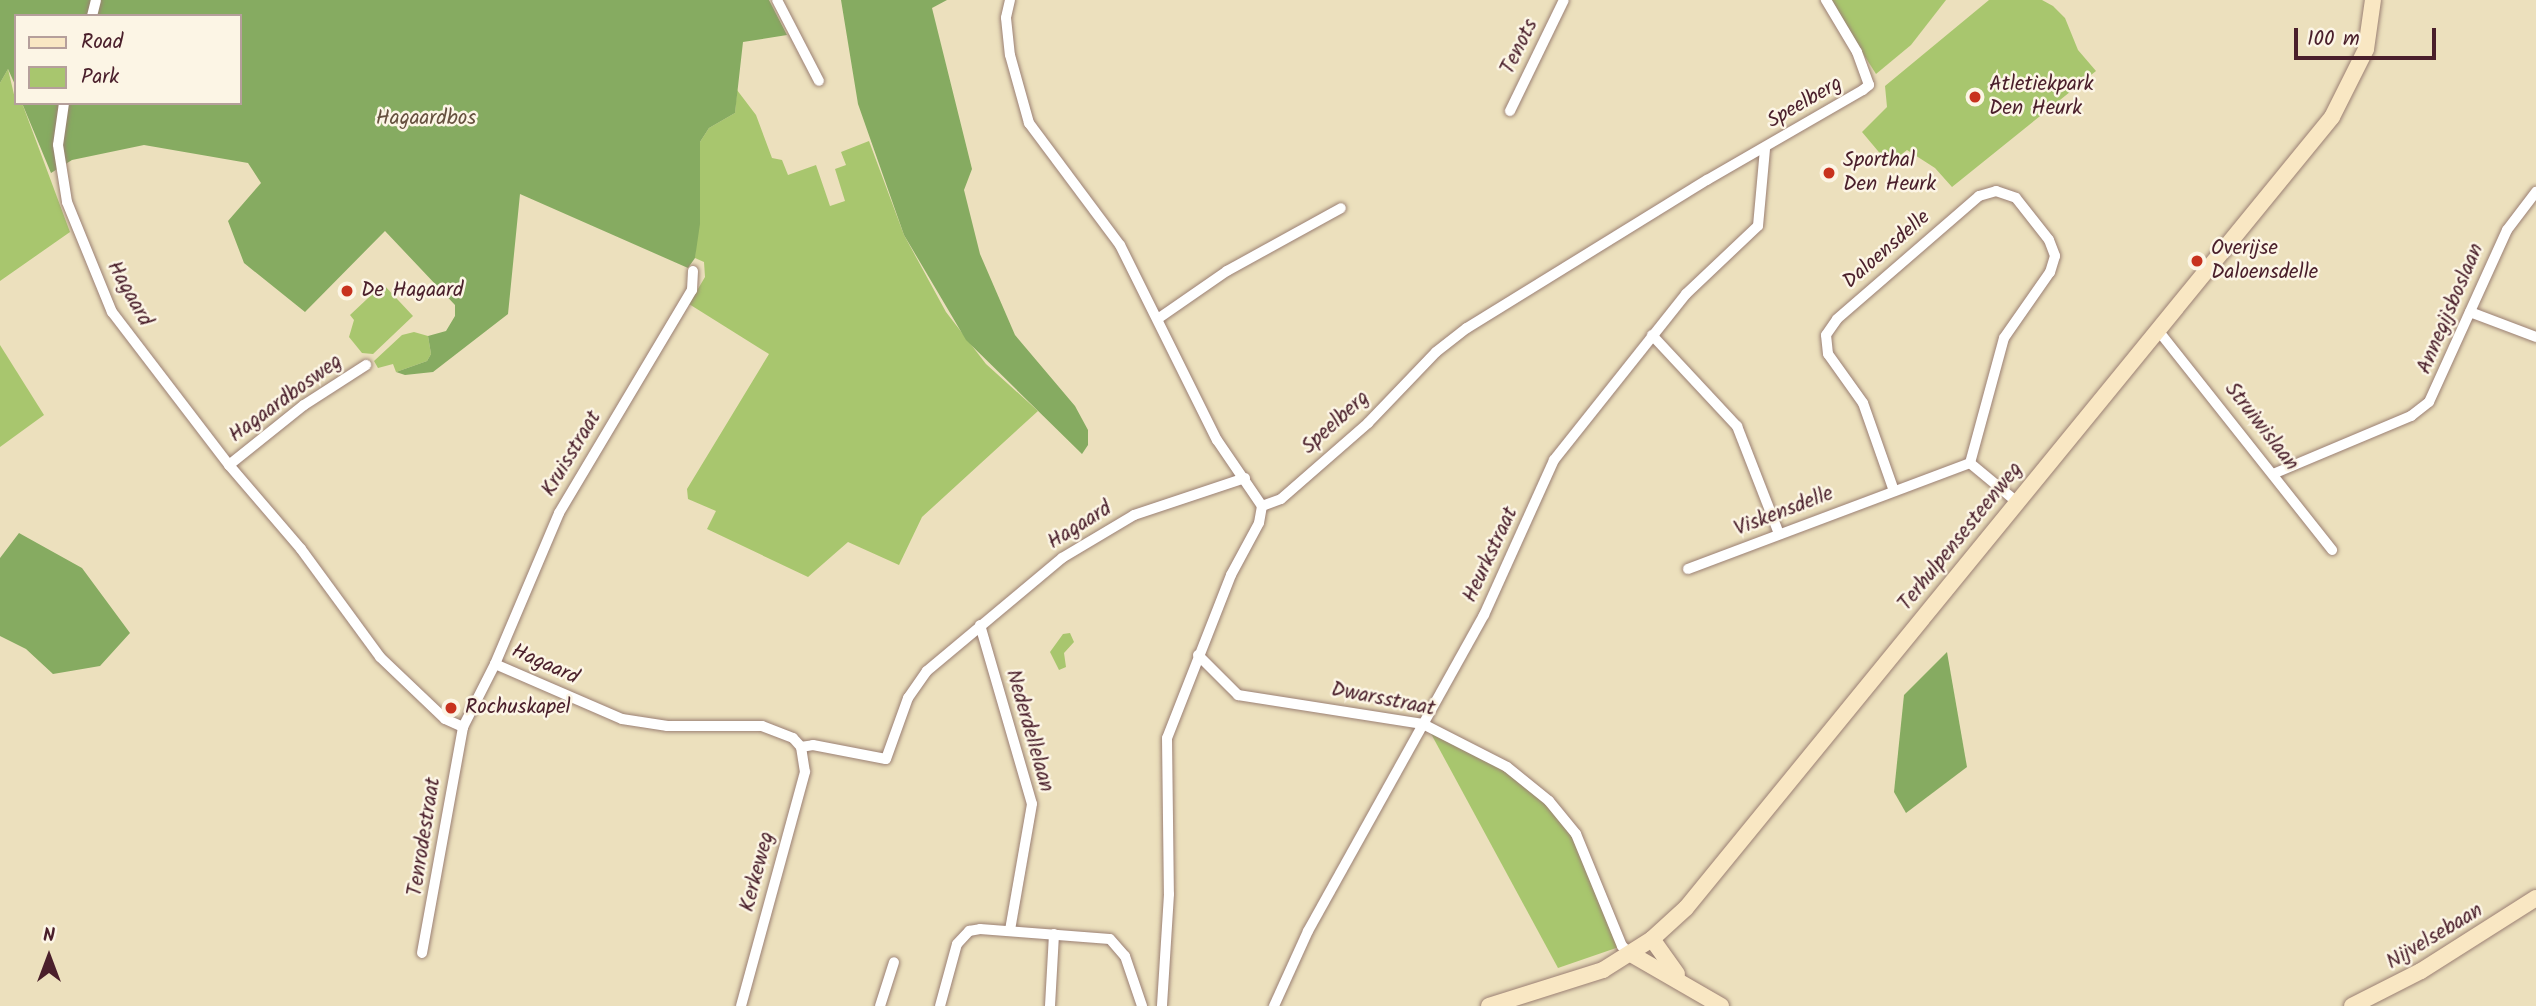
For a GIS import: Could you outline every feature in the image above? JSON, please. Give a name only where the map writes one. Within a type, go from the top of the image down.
[{"type":"main road","name":"Terhulpensesteenweg","points":[[1489,1006],[1584,978],[1631,954],[1686,908],[2332,117],[2366,50],[2373,0]]},
{"type":"main road","name":"Nijvelsebaan","points":[[2352,1006],[2432,965],[2536,898]]},
{"type":"main road","points":[[1652,939],[1663,961],[1685,982]]},
{"type":"main road","points":[[1631,954],[1685,982],[1721,1006]]},
{"type":"street","points":[[777,0],[819,81]]},
{"type":"street","points":[[1010,0],[1006,18],[1010,55],[1029,123],[1120,245],[1159,318],[1217,440],[1262,506],[1259,523],[1231,575],[1173,719],[1165,757],[1169,894],[1162,1006]]},
{"type":"street","name":"Tenots","points":[[1510,111],[1564,0]]},
{"type":"street","name":"Speelberg","points":[[1262,506],[1281,499],[1368,423],[1436,352],[1467,328],[1869,85],[1857,52],[1826,0]]},
{"type":"street","name":"Hagaard","points":[[64,105],[58,145],[68,202],[96,281],[145,357],[229,465],[301,549],[380,657],[444,719],[463,727],[495,664],[622,719],[667,726],[762,726],[793,738],[801,747],[813,745],[886,759],[918,683],[979,625],[1062,558],[1123,522],[1245,478]]},
{"type":"street","name":"Heurkstraat","points":[[1274,1006],[1308,931],[1514,556],[1554,460],[1696,283],[1758,226],[1765,149]]},
{"type":"street","name":"Daloensdelle","points":[[1894,491],[1863,403],[1828,354],[1826,335],[1837,319],[1979,196],[1996,191],[2016,198],[2049,240],[2055,256],[2050,272],[2004,338],[1970,463]]},
{"type":"street","name":"Annegijsboslaan","points":[[2273,474],[2411,416],[2429,402],[2507,230],[2536,192]]},
{"type":"street","points":[[1159,318],[1227,271],[1341,208]]},
{"type":"street","name":"Kruisstraat","points":[[495,664],[559,513],[692,289],[693,271]]},
{"type":"street","points":[[2470,313],[2536,337]]},
{"type":"street","name":"Struiwislaan","points":[[2157,330],[2332,550]]},
{"type":"street","points":[[1652,335],[1737,426],[1779,534]]},
{"type":"street","name":"Hagaardbosweg","points":[[229,465],[304,405],[366,365]]},
{"type":"street","points":[[1894,491],[1970,463],[2017,502]]},
{"type":"street","name":"Viskensdelle","points":[[1688,569],[1894,491]]},
{"type":"street","name":"Nederdellelaan","points":[[979,625],[1032,804],[1010,930]]},
{"type":"street","name":"Dwarsstraat","points":[[1198,655],[1230,690],[1247,698],[1377,714],[1423,724],[1507,767],[1560,812],[1591,862],[1622,946],[1631,954]]},
{"type":"street","name":"Tenrodestraat","points":[[422,953],[463,727]]},
{"type":"street","name":"Kerkeweg","points":[[741,1006],[805,772],[801,747]]},
{"type":"street","points":[[940,1006],[961,937],[980,929],[1100,937],[1118,946],[1142,1006]]},
{"type":"street","points":[[1050,1006],[1054,934]]},
{"type":"street","points":[[880,1006],[894,962]]},
{"type":"green space","name":"Hagaardbos","points":[[0,0],[769,0],[787,35],[743,42],[735,113],[709,128],[700,142],[700,224],[695,258],[688,268],[520,194],[508,314],[433,372],[405,375],[396,372],[427,361],[431,354],[428,336],[446,331],[455,316],[455,305],[385,231],[305,312],[244,263],[228,221],[261,183],[248,163],[144,145],[72,160],[51,173],[23,105],[242,105],[242,14],[14,14],[14,82],[8,69],[0,83]]},
{"type":"green space","points":[[841,0],[947,0],[932,8],[972,169],[964,190],[980,254],[1015,335],[1075,406],[1088,430],[1088,445],[1082,454],[966,340],[904,235],[858,104]]},
{"type":"green space","points":[[1829,0],[1946,0],[1911,45],[1876,74]]},
{"type":"green space","name":"Atletiekpark Den Heurk","points":[[1989,0],[2042,0],[2053,6],[2065,18],[2078,50],[2096,71],[1952,187],[1935,168],[1907,150],[1884,168],[1879,161],[1883,157],[1862,132],[1887,107],[1885,86]]},
{"type":"green space","points":[[8,69],[14,105],[23,105],[70,232],[0,281],[0,83]]},
{"type":"green space","points":[[737,90],[756,115],[772,158],[782,160],[788,175],[816,165],[830,206],[845,201],[835,169],[846,165],[841,152],[869,141],[904,235],[946,312],[986,364],[1038,411],[922,517],[899,565],[848,542],[808,577],[707,529],[716,511],[688,499],[687,489],[769,354],[689,304],[705,277],[704,262],[695,258],[700,142],[709,128],[735,113]]},
{"type":"green space","points":[[383,284],[413,316],[373,354],[362,353],[349,337],[354,320],[350,315]]},
{"type":"green space","points":[[414,332],[428,336],[431,354],[427,361],[396,372],[393,364],[378,368],[374,361],[402,335]]},
{"type":"green space","points":[[0,345],[44,415],[0,447]]},
{"type":"green space","points":[[19,533],[82,568],[130,633],[100,666],[53,674],[26,649],[0,636],[0,558]]},
{"type":"green space","points":[[1070,633],[1074,642],[1064,653],[1066,667],[1059,670],[1050,652],[1063,634]]},
{"type":"green space","points":[[1947,652],[1967,767],[1906,813],[1894,792],[1904,695]]},
{"type":"green space","points":[[1429,730],[1476,751],[1538,794],[1577,842],[1619,947],[1558,968]]},
{"type":"place","name":"Atletiekpark Den Heurk","points":[[1975,97]]},
{"type":"place","name":"Sporthal Den Heurk","points":[[1829,173]]},
{"type":"place","name":"Overijse Daloensdelle","points":[[2197,261]]},
{"type":"place","name":"De Hagaard","points":[[347,291]]},
{"type":"place","name":"Rochuskapel","points":[[451,708]]}]
